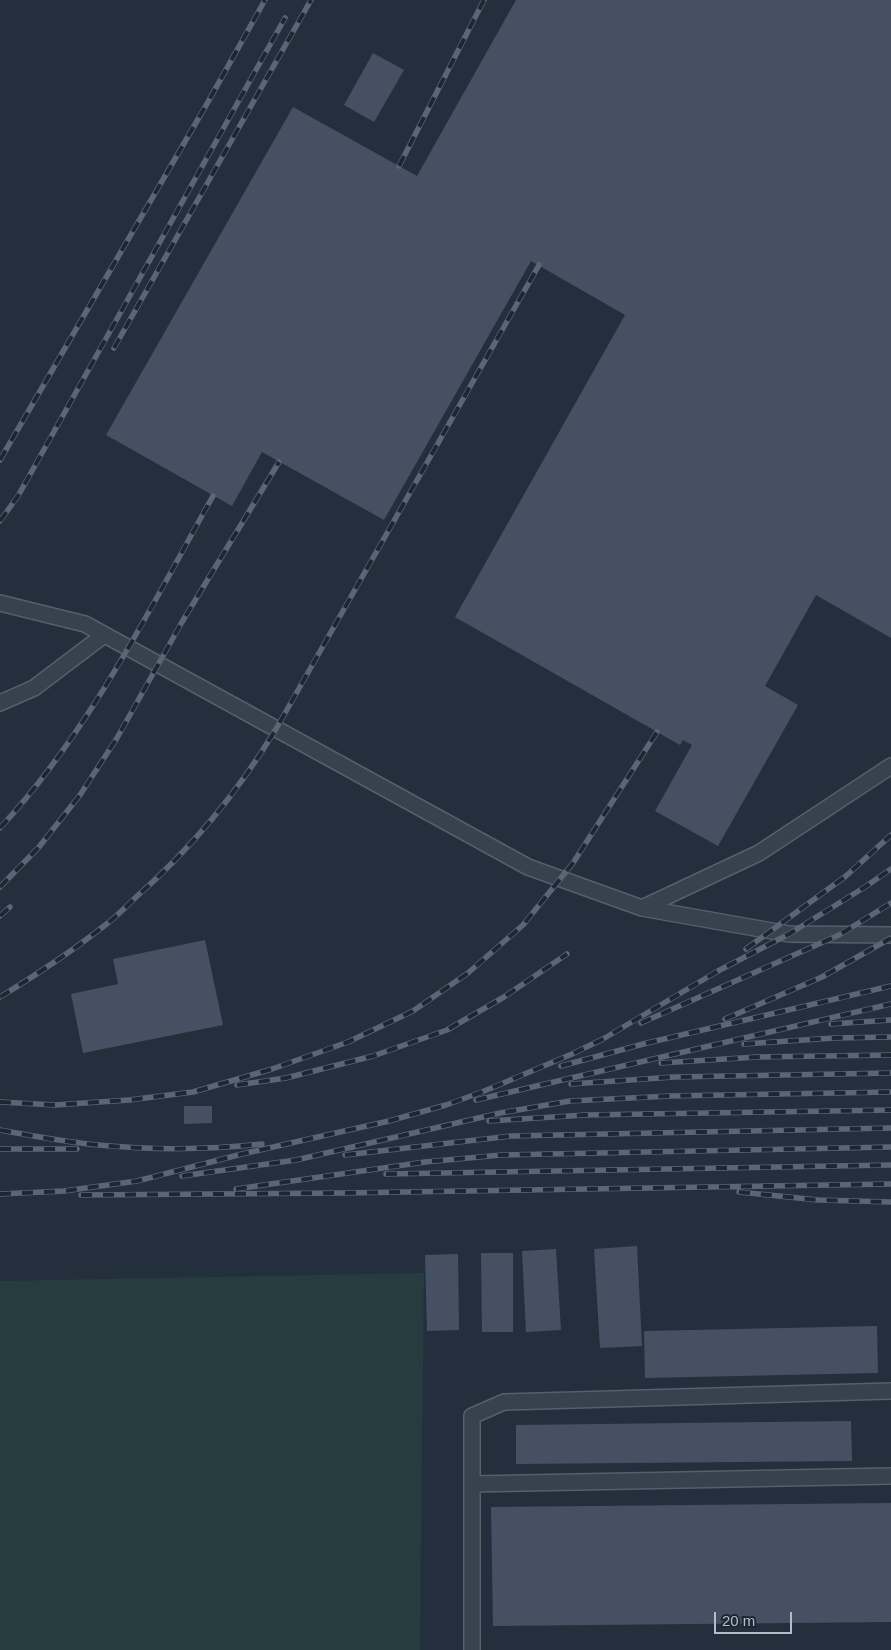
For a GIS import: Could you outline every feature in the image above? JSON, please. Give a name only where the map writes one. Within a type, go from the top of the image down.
[{"type":"lane","points":[[0,602],[85,624],[528,867],[642,908],[789,934],[891,935]]},
{"type":"lane","points":[[0,704],[34,688],[104,635]]},
{"type":"lane","points":[[642,908],[759,853],[891,766]]},
{"type":"lane","points":[[472,1650],[472,1416],[504,1402],[891,1391]]},
{"type":"lane","points":[[472,1484],[891,1476]]},
{"type":"green space","points":[[424,1273],[420,1650],[0,1650],[0,1281]]},
{"type":"building","points":[[516,0],[891,0],[891,638],[816,595],[765,686],[798,705],[718,846],[655,811],[692,745],[683,740],[680,745],[455,617],[625,315],[531,261],[384,520],[262,452],[232,506],[106,435],[293,107],[417,176]]},
{"type":"building","points":[[373,53],[404,70],[374,122],[344,105]]},
{"type":"building","points":[[205,940],[223,1025],[83,1053],[71,994],[118,984],[113,959]]},
{"type":"building","points":[[184,1106],[212,1106],[212,1123],[184,1124]]},
{"type":"building","points":[[637,1246],[642,1346],[600,1348],[594,1249]]},
{"type":"building","points":[[556,1249],[561,1330],[526,1332],[522,1251]]},
{"type":"building","points":[[481,1253],[513,1253],[513,1332],[482,1332]]},
{"type":"building","points":[[458,1254],[459,1330],[427,1331],[425,1255]]},
{"type":"building","points":[[877,1326],[878,1373],[645,1378],[644,1331]]},
{"type":"building","points":[[851,1421],[852,1461],[516,1464],[516,1425]]},
{"type":"building","points":[[891,1503],[891,1622],[493,1626],[491,1507]]},
{"type":"railway","points":[[0,460],[208,102],[265,0]]},
{"type":"railway","points":[[114,348],[311,0]]},
{"type":"railway","points":[[399,166],[484,0]]},
{"type":"railway","points":[[0,521],[18,496],[285,18]]},
{"type":"railway","points":[[0,997],[92,936],[116,916],[194,840],[246,775],[276,729],[539,265]]},
{"type":"railway","points":[[0,887],[39,847],[80,795],[117,738],[182,622],[279,462]]},
{"type":"railway","points":[[0,828],[32,791],[90,710],[141,626],[213,496]]},
{"type":"railway","points":[[0,1102],[55,1105],[129,1100],[193,1092],[272,1069],[348,1042],[413,1011],[468,973],[523,925],[573,863],[657,732]]},
{"type":"railway","points":[[746,949],[846,876],[891,835]]},
{"type":"railway","points":[[0,1194],[64,1191],[137,1181],[242,1154],[389,1121],[446,1105],[482,1092],[603,1039],[718,971],[789,934],[891,869]]},
{"type":"railway","points":[[641,1023],[839,935],[891,903]]},
{"type":"railway","points":[[0,916],[10,907]]},
{"type":"railway","points":[[725,1019],[822,977],[891,938]]},
{"type":"railway","points":[[237,1085],[286,1078],[373,1056],[447,1030],[504,997],[567,954]]},
{"type":"railway","points":[[561,1066],[647,1043],[891,986]]},
{"type":"railway","points":[[476,1100],[891,1004]]},
{"type":"railway","points":[[831,1024],[891,1020]]},
{"type":"railway","points":[[744,1044],[834,1038],[891,1037]]},
{"type":"railway","points":[[661,1063],[757,1057],[891,1055]]},
{"type":"railway","points":[[571,1084],[674,1077],[891,1073]]},
{"type":"railway","points":[[182,1176],[296,1160],[500,1113],[570,1101],[670,1096],[891,1092]]},
{"type":"railway","points":[[489,1121],[585,1115],[891,1110]]},
{"type":"railway","points":[[345,1155],[511,1136],[891,1128]]},
{"type":"railway","points":[[0,1130],[49,1139],[139,1148],[180,1149],[262,1144]]},
{"type":"railway","points":[[236,1189],[425,1162],[501,1155],[891,1147]]},
{"type":"railway","points":[[0,1149],[77,1149]]},
{"type":"railway","points":[[386,1174],[891,1165]]},
{"type":"railway","points":[[81,1195],[344,1193],[891,1184]]},
{"type":"railway","points":[[739,1192],[818,1200],[891,1202]]}]
